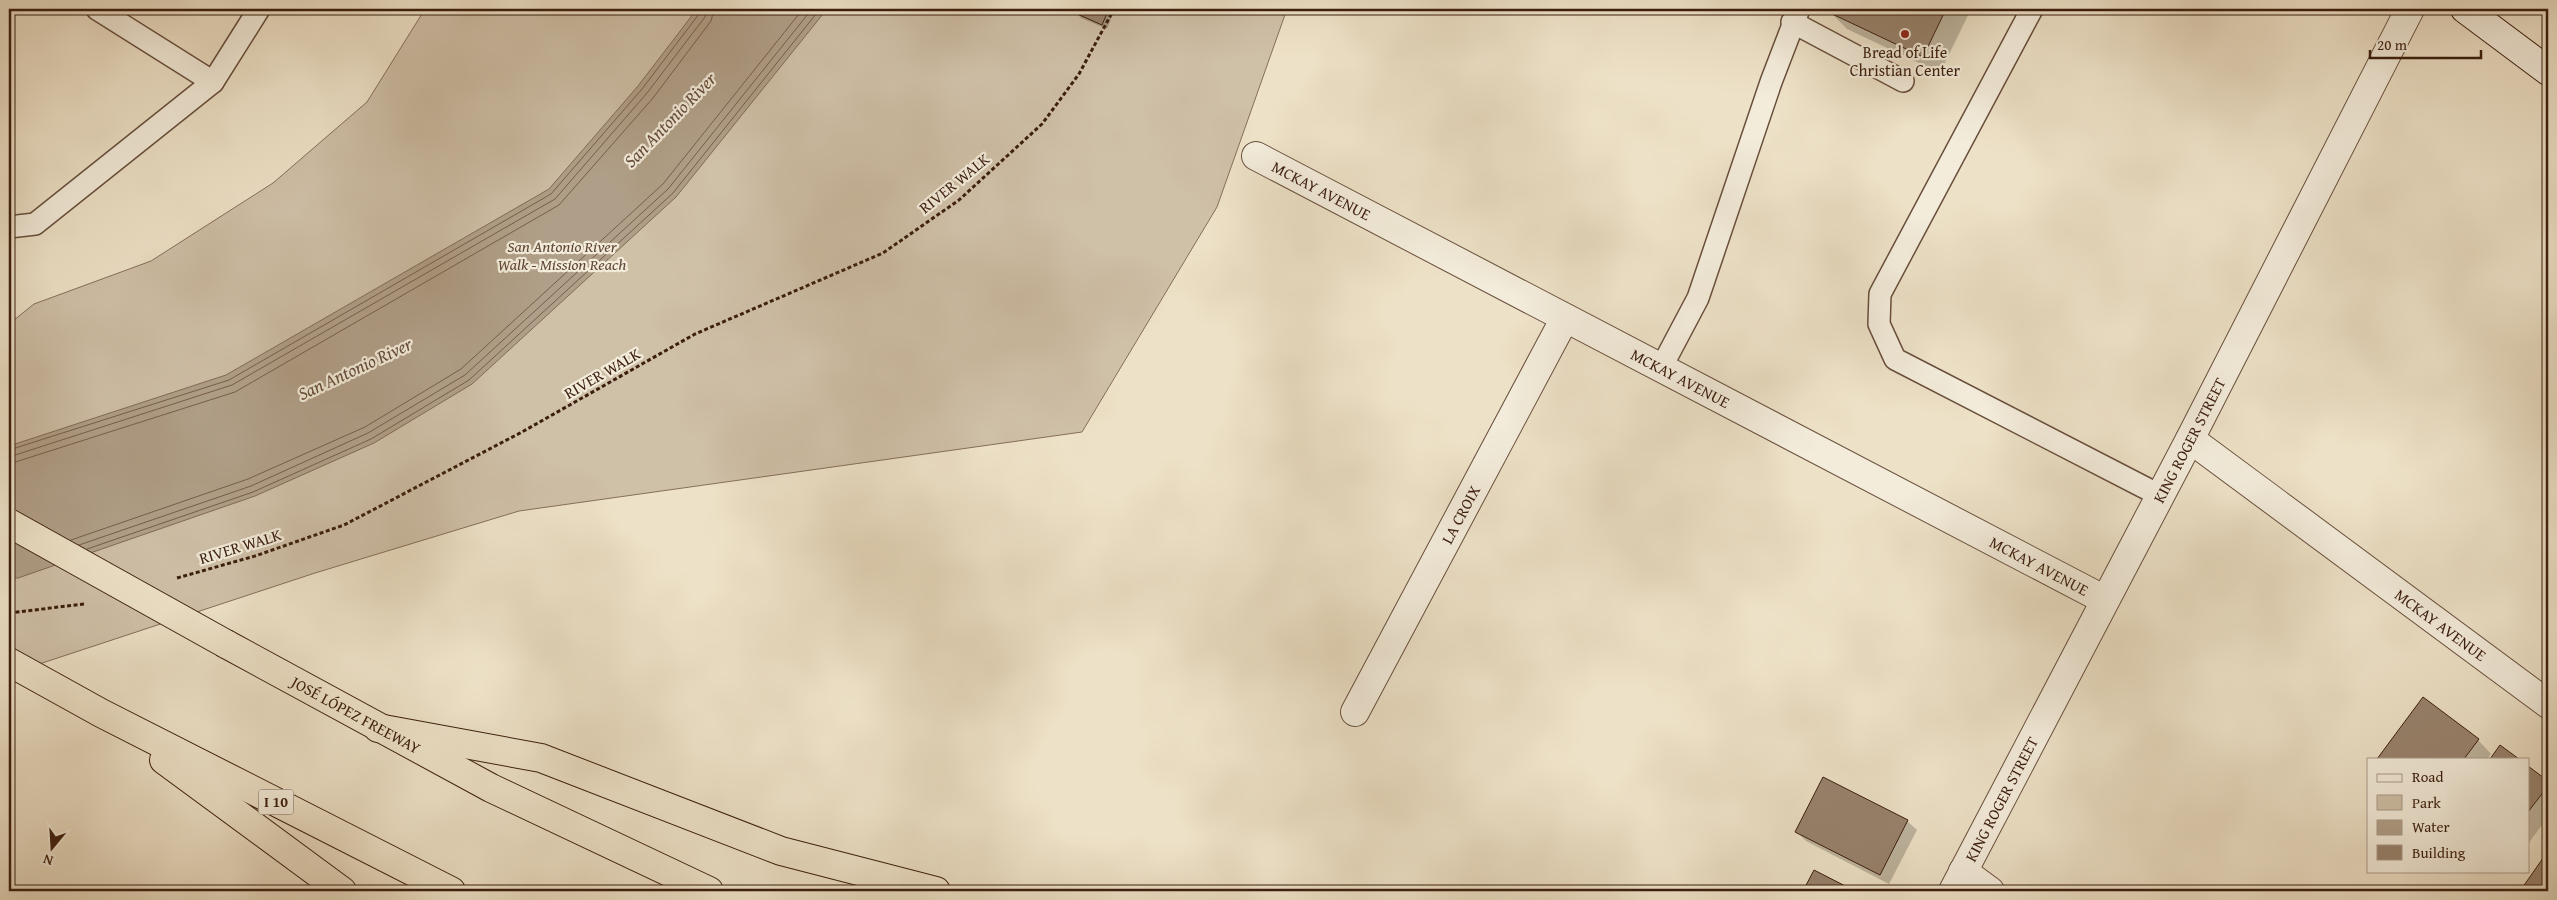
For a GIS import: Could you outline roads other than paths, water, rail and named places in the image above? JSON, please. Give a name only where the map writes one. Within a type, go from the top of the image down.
[{"type":"highway","name":"JOSÉ LÓPEZ FREEWAY","points":[[9,523],[378,728],[491,788],[709,891]]},
{"type":"highway","name":"I 10","points":[[14,666],[101,713],[451,891]]},
{"type":"highway","points":[[101,713],[342,891]]},
{"type":"highway","points":[[378,728],[541,758],[781,851],[936,891]]},
{"type":"street","name":"KING ROGER STREET","points":[[1958,881],[2190,439],[2410,9]]},
{"type":"street","points":[[2465,9],[2548,71]]},
{"type":"street","name":"MCKAY AVENUE","points":[[1256,156],[2105,600]]},
{"type":"street","name":"LA CROIX","points":[[1355,712],[1565,318]]},
{"type":"street","name":"MCKAY AVENUE","points":[[2190,439],[2548,704]]},
{"type":"street","points":[[1958,881],[1990,891]]},
{"type":"lane","points":[[97,9],[213,82]]},
{"type":"lane","points":[[9,227],[35,224],[213,82],[259,9]]},
{"type":"lane","points":[[2032,9],[1880,294],[1879,324],[1895,358],[2159,495]]},
{"type":"lane","points":[[1661,368],[1698,298],[1796,16],[1903,81]]},
{"type":"water","name":"San Antonio River","points":[[697,9],[827,9],[676,197],[472,384],[374,443],[255,496],[18,578],[9,578],[9,446],[226,375],[549,189],[638,86]]},
{"type":"place","name":"Bread of Life Christian Center","points":[[1905,34]]},
{"type":"park label","name":"San Antonio River Walk - Mission Reach","points":[[562,255]]}]
